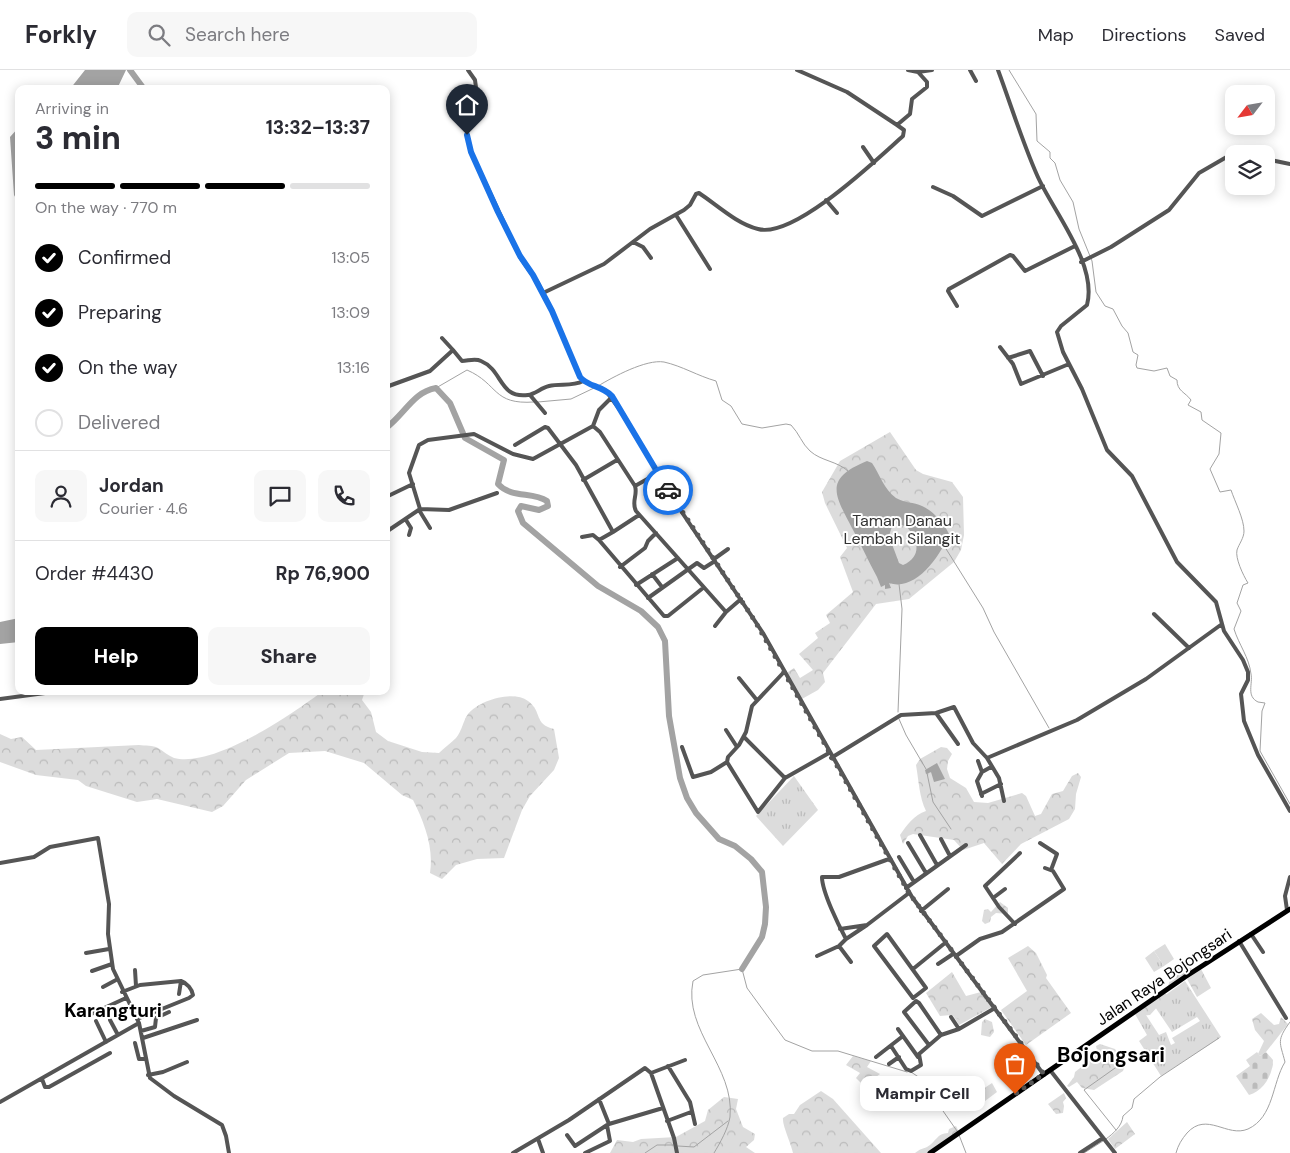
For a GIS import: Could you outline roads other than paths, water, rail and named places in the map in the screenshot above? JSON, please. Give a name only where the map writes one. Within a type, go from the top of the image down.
[{"type":"main road","name":"Jalan Raya Bojongsari","points":[[930,1153],[1239,941],[1289,909]]},
{"type":"street","points":[[468,70],[475,80],[476,95],[467,133],[468,144],[520,256],[543,293],[583,381]]},
{"type":"street","points":[[543,293],[597,268],[650,229],[690,205],[694,195],[699,194],[743,223],[758,230],[774,230],[801,218],[826,200],[874,163],[905,134],[904,130],[847,92],[797,70]]},
{"type":"street","points":[[908,70],[918,72],[932,70]]},
{"type":"street","points":[[970,70],[976,81]]},
{"type":"street","points":[[998,70],[1043,186],[1064,221],[1082,262],[1087,279],[1088,305],[1061,326],[1057,332],[1069,364],[1107,450],[1132,476],[1174,558],[1216,602],[1228,637],[1246,666],[1248,680],[1241,686],[1242,707],[1247,728],[1271,782],[1290,811]]},
{"type":"street","points":[[897,125],[910,114],[912,99],[927,87],[927,82],[918,72]]},
{"type":"street","points":[[863,147],[874,163]]},
{"type":"street","points":[[1082,262],[1111,247],[1169,210],[1199,173],[1225,158]]},
{"type":"street","points":[[1275,161],[1290,164]]},
{"type":"street","points":[[933,187],[953,196],[982,216],[1043,186]]},
{"type":"street","points":[[826,200],[837,213]]},
{"type":"street","points":[[676,215],[710,269]]},
{"type":"street","points":[[633,242],[643,247],[651,258]]},
{"type":"street","points":[[957,306],[948,292],[949,288],[1010,255],[1013,256],[1025,271],[1075,246]]},
{"type":"street","points":[[442,338],[462,361],[483,362],[500,376],[510,394],[530,395],[549,386],[572,385],[583,381],[602,388],[612,396],[658,473],[741,600],[909,893],[1044,1074]]},
{"type":"street","points":[[1000,347],[1008,358],[1021,384],[1069,364]]},
{"type":"street","points":[[390,386],[430,371],[453,350]]},
{"type":"street","points":[[1008,358],[1030,351],[1043,376]]},
{"type":"street","points":[[530,395],[545,413]]},
{"type":"street","points":[[430,528],[419,509],[410,471],[419,445],[428,440],[474,434],[496,447],[531,459],[593,426],[599,410],[612,396]]},
{"type":"street","points":[[593,426],[600,432],[635,486],[636,492],[633,504],[640,515],[726,612]]},
{"type":"street","points":[[515,445],[546,427],[576,465],[613,532]]},
{"type":"street","points":[[583,480],[617,460]]},
{"type":"street","points":[[635,486],[658,473]]},
{"type":"street","points":[[390,495],[413,484]]},
{"type":"street","points":[[390,528],[406,520],[419,509],[457,508],[497,493]]},
{"type":"street","points":[[599,540],[640,515]]},
{"type":"street","points":[[406,520],[412,528],[409,535]]},
{"type":"street","points":[[620,567],[646,548],[648,541],[656,533]]},
{"type":"street","points":[[582,537],[593,535],[599,540],[620,567],[666,616],[703,588]]},
{"type":"street","points":[[648,598],[697,563],[704,568],[728,549]]},
{"type":"street","points":[[636,585],[678,558]]},
{"type":"street","points":[[652,574],[662,587]]},
{"type":"street","points":[[715,626],[726,612],[741,600]]},
{"type":"street","points":[[1154,614],[1189,648]]},
{"type":"street","points":[[987,758],[1077,720],[1146,679],[1222,624]]},
{"type":"street","points":[[784,672],[756,699],[752,706],[744,736],[728,756],[727,762],[758,812],[785,778],[901,715],[936,713],[954,707],[976,747],[987,758],[1001,784],[1004,801]]},
{"type":"street","points":[[739,678],[756,699]]},
{"type":"street","points":[[0,699],[30,695]]},
{"type":"street","points":[[936,713],[958,744]]},
{"type":"street","points":[[726,730],[737,747]]},
{"type":"street","points":[[744,736],[785,778]]},
{"type":"street","points":[[682,746],[693,778],[711,772],[727,762]]},
{"type":"street","points":[[978,761],[982,772]]},
{"type":"street","points":[[991,767],[982,772],[976,780],[981,795],[1001,784]]},
{"type":"street","points":[[920,835],[937,864]]},
{"type":"street","points":[[0,863],[34,857],[50,847],[98,838],[109,904],[109,949],[112,964],[116,980],[138,1021],[143,1038],[148,1075],[152,1081],[174,1096],[222,1124],[229,1153]]},
{"type":"street","points":[[941,839],[950,856]]},
{"type":"street","points":[[908,843],[926,873]]},
{"type":"street","points":[[1040,843],[1057,854],[1051,870]]},
{"type":"street","points":[[906,888],[966,845]]},
{"type":"street","points":[[1015,924],[985,886],[1020,853]]},
{"type":"street","points":[[899,857],[914,882]]},
{"type":"street","points":[[846,939],[822,886],[822,877],[839,877],[888,859]]},
{"type":"street","points":[[938,964],[980,939],[1002,932],[1064,889],[1051,870],[1045,868]]},
{"type":"street","points":[[1289,909],[1286,896],[1290,876]]},
{"type":"street","points":[[993,898],[1005,888]]},
{"type":"street","points":[[921,911],[948,889]]},
{"type":"street","points":[[817,956],[839,946],[909,893]]},
{"type":"street","points":[[840,929],[867,925]]},
{"type":"street","points":[[887,934],[913,969],[926,988],[913,998],[874,946],[887,934]]},
{"type":"street","points":[[1251,934],[1263,952]]},
{"type":"street","points":[[1239,941],[1286,1018]]},
{"type":"street","points":[[913,969],[945,943]]},
{"type":"street","points":[[839,946],[851,962]]},
{"type":"street","points":[[86,952],[109,949]]},
{"type":"street","points":[[92,971],[112,964]]},
{"type":"street","points":[[135,970],[136,986]]},
{"type":"street","points":[[103,987],[116,980]]},
{"type":"street","points":[[0,1102],[118,1035],[138,1021],[192,996],[188,986],[181,981],[136,986],[122,992]]},
{"type":"street","points":[[179,994],[178,989],[182,986],[181,981]]},
{"type":"street","points":[[89,1015],[126,998]]},
{"type":"street","points":[[929,1045],[904,1012],[912,1003],[916,1001],[919,1003],[941,1035]]},
{"type":"street","points":[[891,1046],[906,1070],[912,1071],[920,1066],[919,1054],[941,1035],[959,1029],[995,1008]]},
{"type":"street","points":[[141,1031],[155,1027],[156,1018],[170,1012]]},
{"type":"street","points":[[951,1017],[959,1029]]},
{"type":"street","points":[[110,1020],[118,1035]]},
{"type":"street","points":[[143,1038],[197,1020]]},
{"type":"street","points":[[96,1021],[106,1042]]},
{"type":"street","points":[[898,1029],[921,1060]]},
{"type":"street","points":[[876,1056],[903,1036]]},
{"type":"street","points":[[135,1042],[139,1059],[145,1059]]},
{"type":"street","points":[[42,1079],[44,1086],[49,1087],[110,1053]]},
{"type":"street","points":[[889,1064],[898,1057]]},
{"type":"street","points":[[651,1073],[685,1060]]},
{"type":"street","points":[[148,1075],[163,1072],[187,1062]]},
{"type":"street","points":[[668,1066],[690,1102],[695,1124]]},
{"type":"street","points":[[513,1153],[599,1099],[644,1068],[651,1073],[677,1153]]},
{"type":"street","points":[[1050,1070],[1115,1153]]},
{"type":"street","points":[[585,1153],[610,1141],[608,1125],[599,1099]]},
{"type":"street","points":[[567,1135],[574,1146],[608,1125],[663,1108]]},
{"type":"street","points":[[667,1120],[691,1112]]},
{"type":"street","points":[[538,1138],[543,1153]]},
{"type":"street","points":[[1080,1153],[1104,1139]]},
{"type":"waterway","points":[[130,70],[141,85]]},
{"type":"waterway","points":[[1009,70],[1036,114],[1037,141],[1050,152],[1050,158],[1055,163],[1060,180],[1073,202],[1079,229],[1092,261],[1096,292],[1105,306],[1113,309],[1128,333],[1133,352],[1138,355],[1137,368],[1154,371],[1167,368],[1170,376],[1177,380],[1180,389],[1191,400],[1188,405],[1201,412],[1202,420],[1221,433],[1219,454],[1210,469],[1220,492],[1231,490],[1241,516],[1244,534],[1237,550],[1237,557],[1248,583],[1243,585],[1237,603],[1241,611],[1234,629],[1250,668],[1252,696],[1258,702],[1265,703],[1262,711],[1260,751],[1290,804]]},
{"type":"waterway","points":[[598,386],[630,369],[648,363],[664,362],[677,366],[716,381],[722,400],[731,406],[742,424],[762,428],[786,424],[791,425],[810,451],[848,471]]},
{"type":"waterway","points":[[436,388],[467,370],[485,381],[503,397],[520,402],[534,402]]},
{"type":"waterway","points":[[390,425],[421,394],[436,388],[450,403],[465,438],[504,460],[498,484],[509,492],[535,496],[547,501],[548,506],[539,510],[521,506],[518,511],[523,523],[598,586],[641,611],[658,627],[665,641],[669,716],[680,778],[687,798],[696,813],[719,839],[735,846],[751,859],[762,872],[766,907],[765,924],[762,937],[742,969]]},
{"type":"waterway","points":[[538,402],[571,399],[594,388]]},
{"type":"waterway","points":[[943,544],[983,608],[994,632],[1049,728]]},
{"type":"waterway","points":[[898,712],[902,609],[899,584]]},
{"type":"waterway","points":[[899,719],[926,769]]},
{"type":"waterway","points":[[927,773],[933,802],[951,829]]},
{"type":"waterway","points":[[714,1153],[724,1136],[729,1122],[729,1099],[725,1082],[695,1016],[692,999],[693,981],[703,975],[742,969],[747,988],[785,1040],[812,1051],[838,1051],[907,1072]]},
{"type":"waterway","points":[[1176,1153],[1187,1133],[1202,1124],[1240,1131],[1257,1124],[1268,1108],[1285,1062],[1280,1042],[1290,1022]]},
{"type":"waterway","points":[[1106,1139],[1117,1129],[1123,1116],[1132,1108],[1134,1099],[1160,1077],[1219,1038]]},
{"type":"waterway","points":[[1116,1130],[1084,1090],[1125,1061]]},
{"type":"waterway","points":[[911,1072],[920,1078],[957,1131]]},
{"type":"waterway","points":[[678,1146],[694,1147],[728,1121]]},
{"type":"waterway","points":[[959,1135],[966,1153]]},
{"type":"waterway","points":[[1084,1153],[1103,1141]]},
{"type":"waterway","points":[[645,1153],[657,1145],[673,1145]]},
{"type":"place","name":"Mampir Cell","points":[[1015,1094]]},
{"type":"district","name":"Karangturi","points":[[113,1010]]},
{"type":"district","name":"Bojongsari","points":[[1111,1055]]},
{"type":"park label","name":"Taman Danau Lembah Silangit","points":[[902,529]]}]
